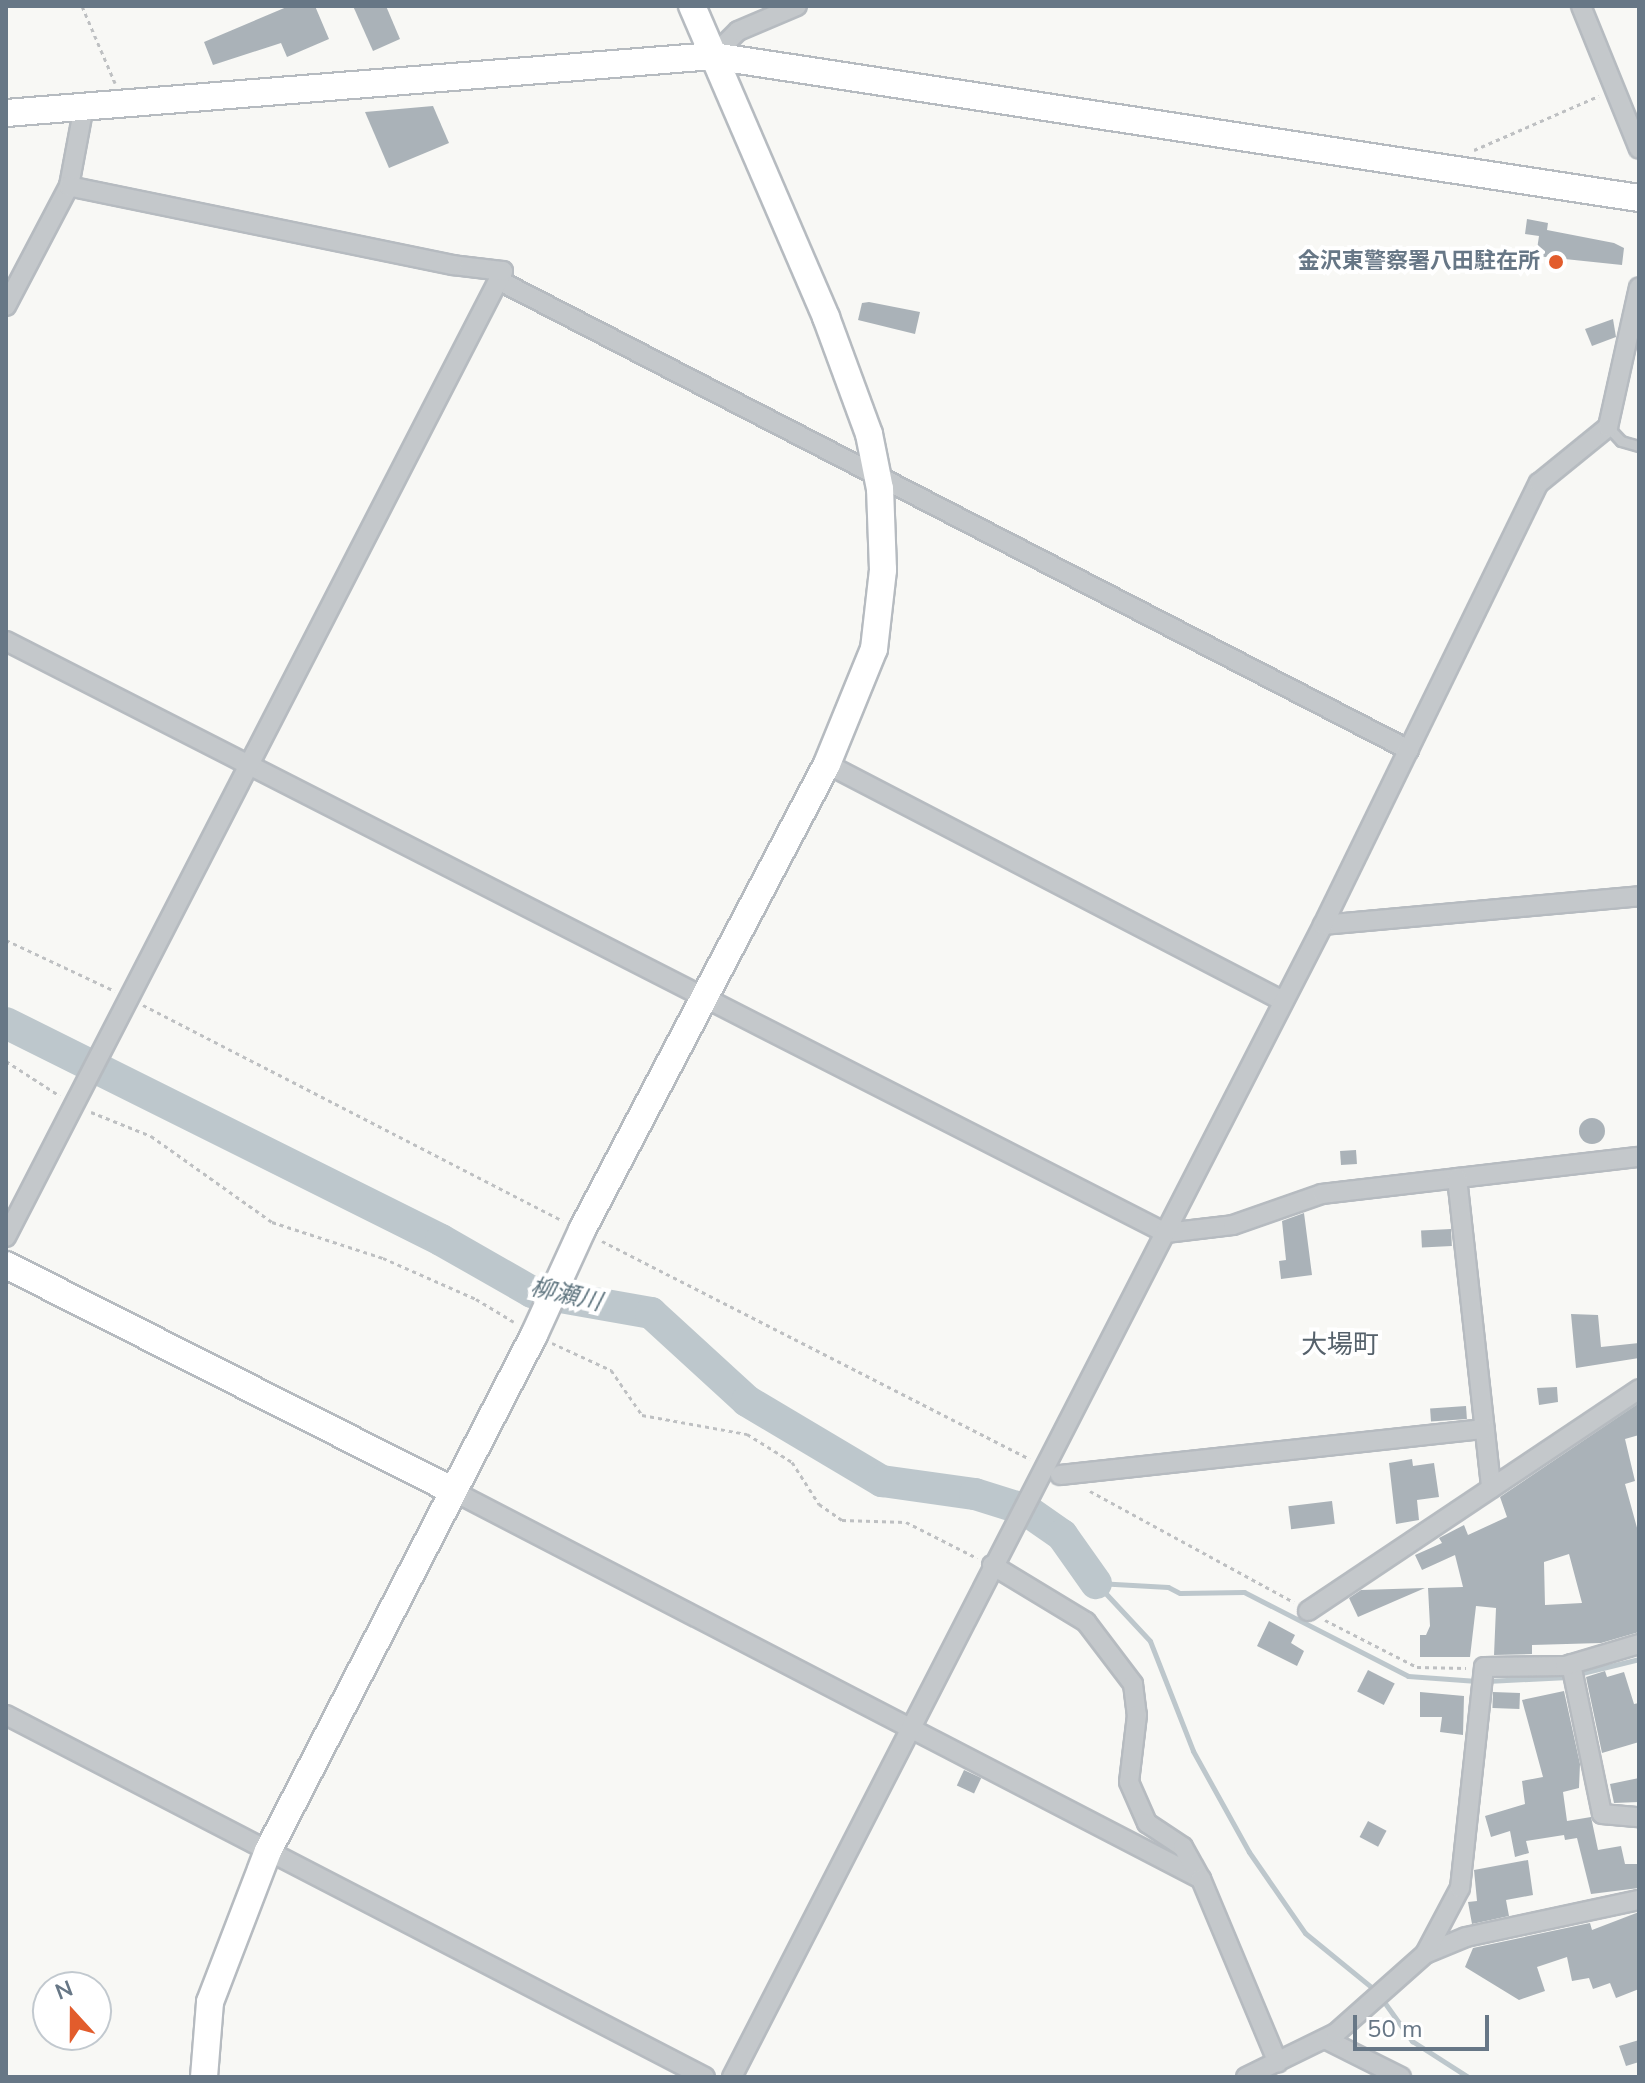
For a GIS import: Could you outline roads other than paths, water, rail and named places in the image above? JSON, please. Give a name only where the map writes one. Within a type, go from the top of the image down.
[{"type":"street","points":[[204,2077],[210,2002],[268,1851],[451,1490],[534,1335],[582,1230],[827,764],[874,649],[883,570],[878,478],[869,434],[826,317],[692,6]]},
{"type":"street","points":[[713,56],[738,31],[797,6]]},
{"type":"street","points":[[1581,6],[1617,88],[1639,149]]},
{"type":"street","points":[[6,113],[713,56],[1639,198]]},
{"type":"street","points":[[6,306],[69,186],[84,106]]},
{"type":"street","points":[[6,1237],[503,271],[453,265],[69,186]]},
{"type":"street","points":[[498,280],[1409,750]]},
{"type":"street","points":[[732,2077],[993,1562],[1323,925],[1539,483],[1608,427],[1639,287]]},
{"type":"street","points":[[6,641],[706,997],[937,1120],[1166,1233],[1233,1225],[1322,1194],[1639,1157]]},
{"type":"street","points":[[827,764],[1283,1001]]},
{"type":"street","points":[[1323,925],[1639,896]]},
{"type":"street","points":[[1457,1178],[1491,1488]]},
{"type":"street","points":[[6,1265],[451,1490],[1201,1879]]},
{"type":"street","points":[[1308,1611],[1639,1389]]},
{"type":"street","points":[[1060,1475],[1485,1429]]},
{"type":"street","points":[[993,1562],[1086,1622],[1117,1657],[1133,1684],[1137,1715],[1129,1782],[1147,1823],[1183,1847],[1201,1879],[1278,2063]]},
{"type":"street","points":[[1421,1958],[1460,1888],[1483,1676],[1571,1665],[1639,1644]]},
{"type":"street","points":[[1571,1665],[1602,1814],[1639,1817]]},
{"type":"street","points":[[6,1715],[705,2077]]},
{"type":"street","points":[[1246,2077],[1343,2028],[1421,1958],[1466,1937],[1639,1900]]},
{"type":"street","points":[[1325,2039],[1401,2077]]},
{"type":"lane","points":[[1608,427],[1621,441],[1639,446]]},
{"type":"waterway","name":"柳瀬川","points":[[6,1023],[441,1240],[532,1292],[651,1313],[747,1401],[882,1481],[975,1494],[1026,1510],[1062,1535],[1096,1583]]},
{"type":"waterway","points":[[1096,1583],[1150,1641],[1193,1751],[1249,1852],[1305,1933],[1376,1991]]},
{"type":"waterway","points":[[1097,1583],[1168,1587],[1180,1593],[1244,1592],[1408,1676],[1477,1681]]},
{"type":"waterway","points":[[1578,1674],[1639,1659]]},
{"type":"waterway","points":[[1487,1681],[1568,1677]]},
{"type":"waterway","points":[[1382,1999],[1412,2041],[1468,2077]]},
{"type":"place","name":"金沢東警察署八田駐在所","points":[[1556,262]]},
{"type":"district","name":"大場町","points":[[1340,1345]]}]
